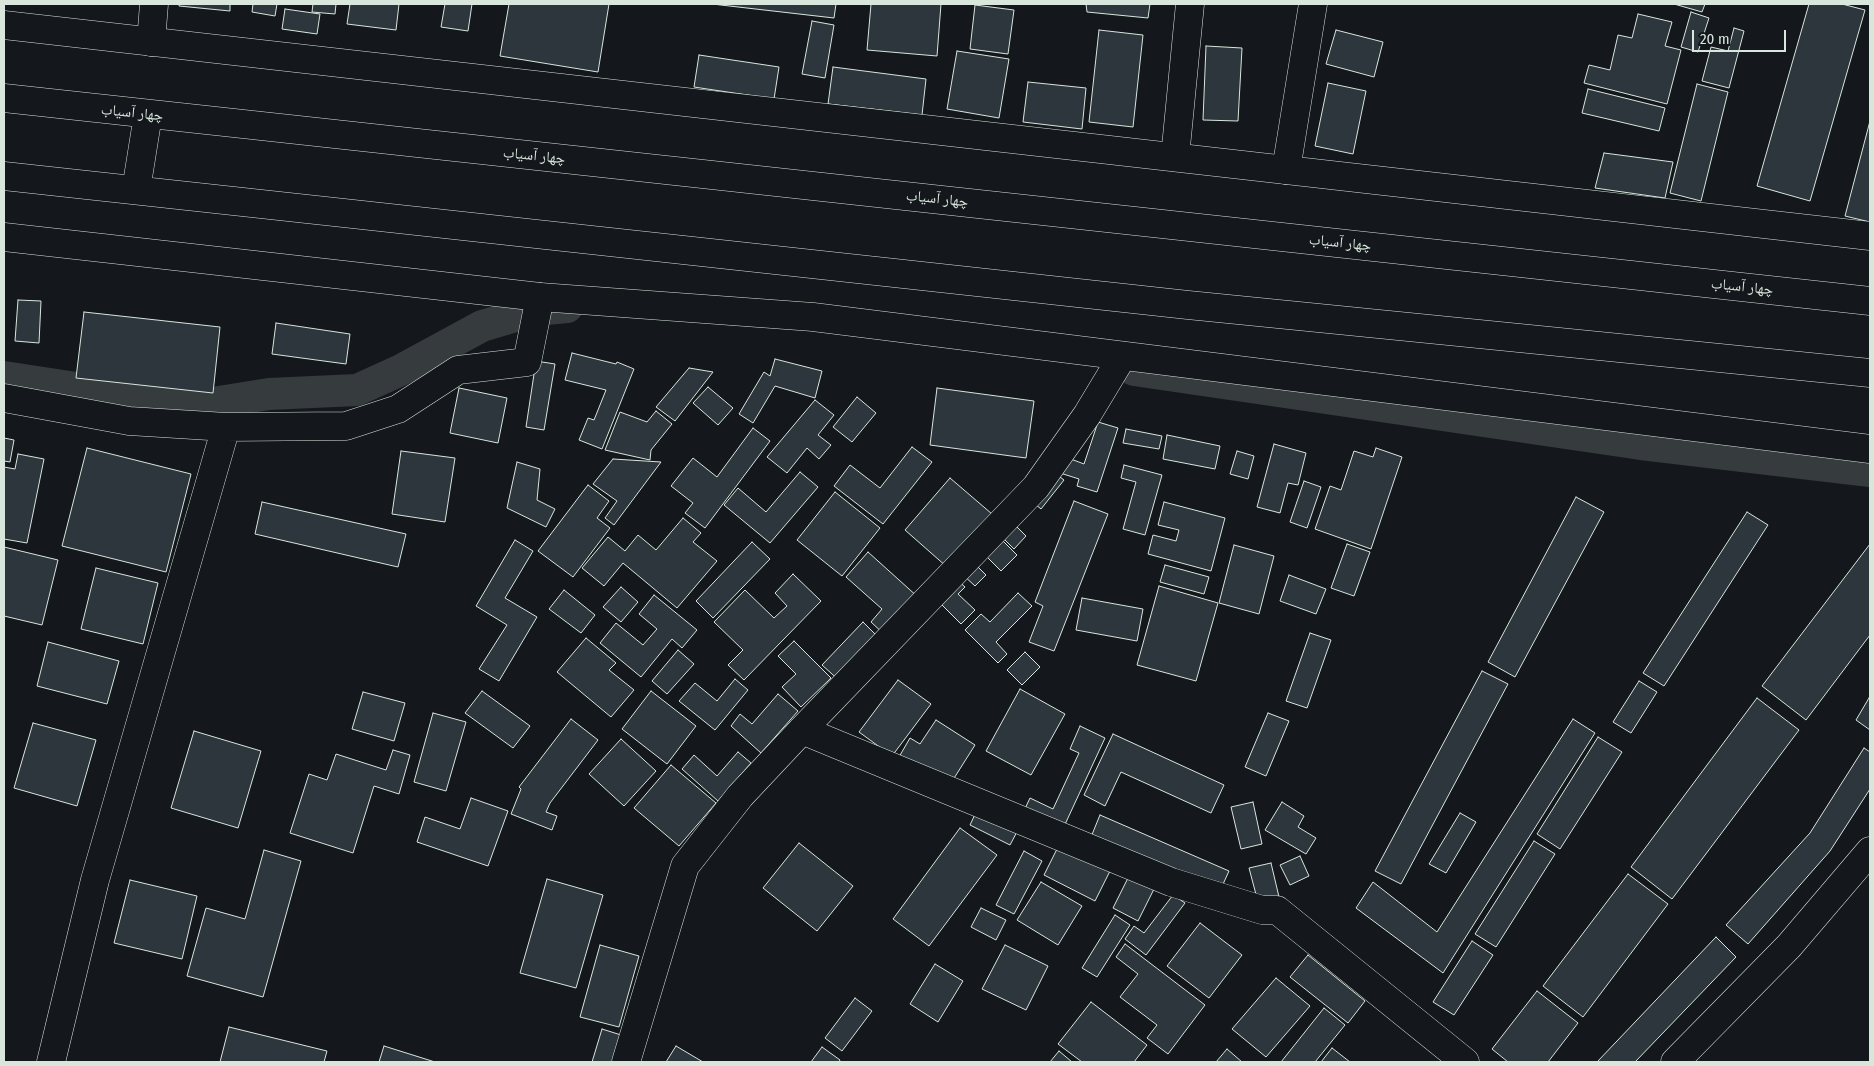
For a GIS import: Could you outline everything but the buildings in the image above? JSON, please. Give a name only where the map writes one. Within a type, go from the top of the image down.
[{"type":"main road","points":[[151,42],[154,4]]},
{"type":"main road","points":[[1175,158],[1190,4]]},
{"type":"main road","points":[[1286,170],[1313,4]]},
{"type":"main road","points":[[4,25],[1870,236]]},
{"type":"main road","name":"چهار آسیاب","points":[[4,98],[1870,301]]},
{"type":"main road","points":[[136,190],[148,115]]},
{"type":"main road","points":[[4,176],[1188,305],[1870,374]]},
{"type":"main road","points":[[4,237],[540,296],[813,317],[1870,450]]},
{"type":"main road","points":[[4,398],[129,421],[226,427],[346,426],[398,409],[458,370],[527,362],[540,296]]},
{"type":"main road","points":[[626,1062],[685,866],[740,796],[1036,487],[1087,415],[1122,357]]},
{"type":"main road","points":[[51,1062],[95,880],[226,427]]},
{"type":"main road","points":[[802,730],[1171,882],[1262,910],[1276,910],[1465,1062]]},
{"type":"main road","points":[[1675,1062],[1789,946],[1870,852]]},
{"type":"waterway","points":[[4,377],[194,406],[269,394],[357,390],[401,370],[482,326],[536,310],[567,307]]},
{"type":"waterway","points":[[1134,370],[1641,444],[1870,471]]}]
